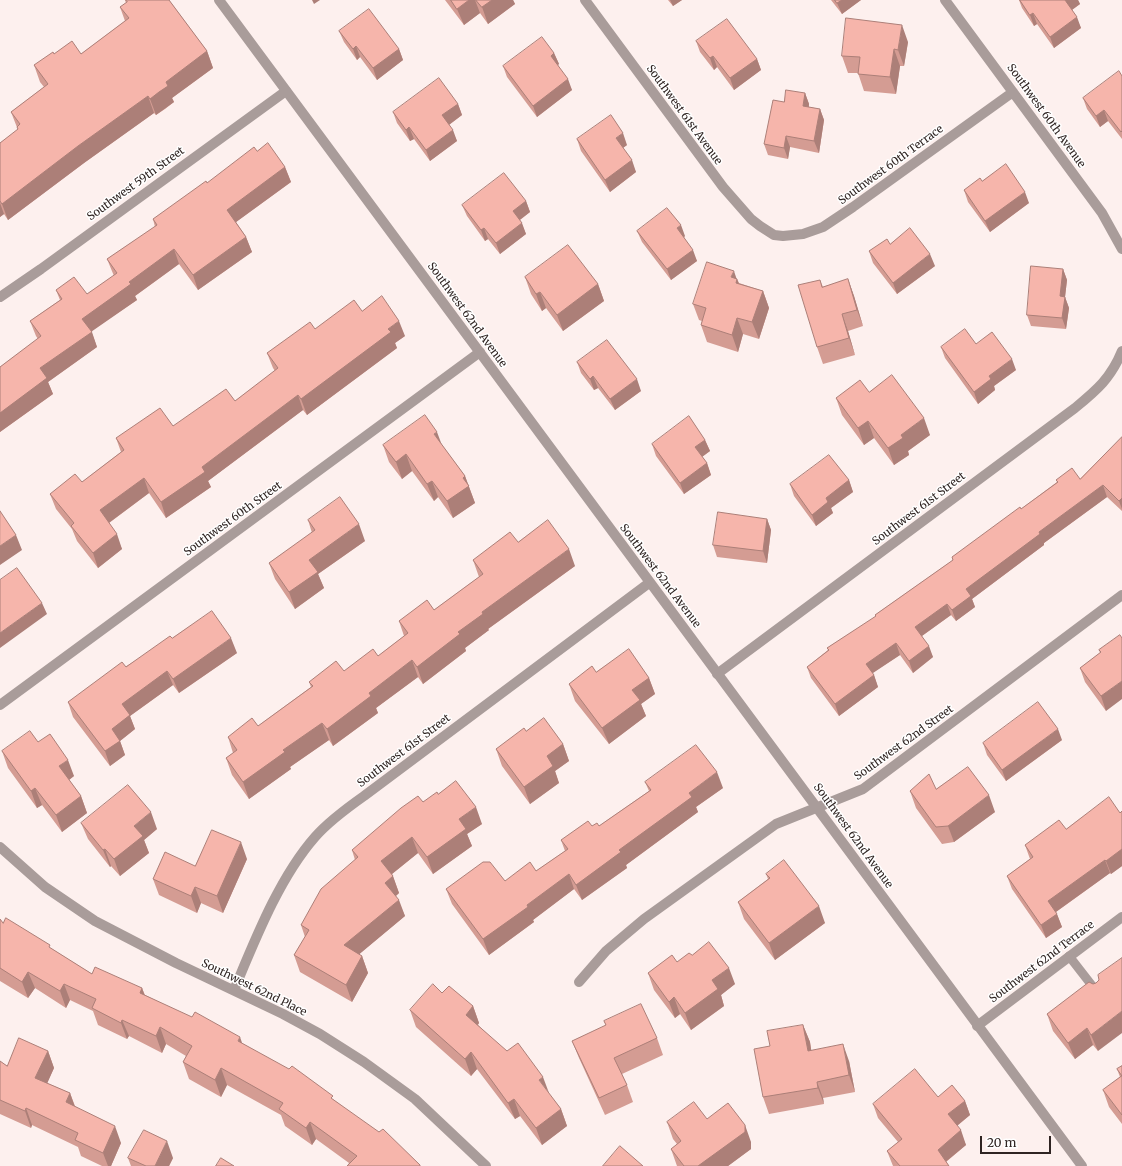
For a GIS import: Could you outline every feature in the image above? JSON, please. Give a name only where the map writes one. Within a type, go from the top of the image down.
[{"type":"street","name":"Southwest 62nd Avenue","points":[[219,0],[649,583],[1082,1166]]},
{"type":"street","name":"Southwest 61st Avenue","points":[[585,0],[723,187],[751,219],[774,235]]},
{"type":"street","name":"Southwest 60th Avenue","points":[[949,1],[1013,92],[1102,213],[1122,249]]},
{"type":"street","name":"Southwest 59th Street","points":[[0,297],[41,269],[286,91]]},
{"type":"street","name":"Southwest 60th Terrace","points":[[774,235],[783,236],[803,234],[823,227],[1013,92]]},
{"type":"street","name":"Southwest 61st Street","points":[[717,674],[1076,408],[1110,376],[1122,351]]},
{"type":"street","name":"Southwest 60th Street","points":[[0,706],[480,352]]},
{"type":"street","name":"Southwest 61st Street","points":[[234,990],[274,900],[303,852],[315,836],[329,823],[364,796],[649,583]]},
{"type":"street","name":"Southwest 62nd Street","points":[[579,982],[606,951],[644,919],[776,824],[862,789],[1122,595]]},
{"type":"street","name":"Southwest 62nd Place","points":[[0,847],[45,887],[79,911],[176,963],[283,1014],[320,1034],[364,1062],[415,1099],[486,1166]]},
{"type":"street","name":"Southwest 62nd Terrace","points":[[978,1026],[1122,917]]},
{"type":"lane","points":[[1069,956],[1099,995]]},
{"type":"building","points":[[126,0],[169,0],[207,51],[166,82],[168,86],[150,99],[148,96],[78,146],[2,204],[0,201],[0,143],[18,129],[17,127],[20,124],[11,112],[48,84],[34,65],[53,52],[54,54],[72,41],[81,54],[129,18],[120,7],[127,2]]},
{"type":"building","points":[[451,0],[469,0],[457,9]]},
{"type":"building","points":[[476,0],[492,0],[482,7]]},
{"type":"building","points":[[835,0],[842,0],[837,3]]},
{"type":"building","points":[[1020,0],[1065,0],[1077,17],[1050,37],[1033,13],[1030,15]]},
{"type":"building","points":[[369,9],[399,49],[373,68],[356,46],[353,49],[339,31]]},
{"type":"building","points":[[846,18],[902,25],[898,50],[894,49],[890,77],[858,74],[860,57],[842,56]]},
{"type":"building","points":[[727,19],[757,59],[730,78],[713,56],[710,58],[696,41]]},
{"type":"building","points":[[542,37],[554,53],[551,56],[568,79],[533,106],[503,66]]},
{"type":"building","points":[[1119,71],[1122,76],[1121,132],[1104,110],[1096,116],[1083,98]]},
{"type":"building","points":[[439,78],[458,104],[442,115],[453,130],[426,150],[409,127],[406,130],[393,112]]},
{"type":"building","points":[[786,90],[805,93],[803,106],[820,109],[814,141],[786,136],[784,148],[764,144],[773,100],[784,102]]},
{"type":"building","points":[[611,115],[623,133],[616,138],[632,160],[605,180],[577,139]]},
{"type":"building","points":[[268,143],[285,167],[227,210],[246,237],[193,275],[174,249],[129,282],[131,284],[82,319],[92,332],[40,368],[47,378],[0,413],[0,367],[41,336],[30,321],[62,299],[56,290],[74,277],[87,294],[117,273],[107,259],[157,225],[153,219],[206,181],[207,183],[254,147],[257,151]]},
{"type":"building","points":[[1006,164],[1025,192],[985,221],[964,190],[980,178],[982,181]]},
{"type":"building","points":[[504,173],[526,201],[513,211],[522,223],[496,243],[484,228],[481,230],[462,205]]},
{"type":"building","points":[[667,208],[681,225],[677,228],[693,250],[667,269],[637,231]]},
{"type":"building","points":[[910,228],[930,254],[893,283],[869,251],[887,239],[890,244]]},
{"type":"building","points":[[568,245],[598,284],[557,315],[540,292],[536,294],[525,277]]},
{"type":"building","points":[[707,262],[734,271],[731,277],[737,279],[736,283],[763,291],[752,322],[737,318],[732,335],[701,325],[706,308],[693,304]]},
{"type":"building","points":[[1031,266],[1063,269],[1060,296],[1065,297],[1062,318],[1027,315]]},
{"type":"building","points":[[848,279],[857,310],[842,314],[849,338],[817,347],[798,285],[820,280],[822,287]]},
{"type":"building","points":[[382,296],[399,321],[388,329],[391,332],[301,399],[298,395],[202,467],[205,472],[161,502],[144,478],[100,510],[117,534],[93,553],[71,526],[74,523],[50,494],[75,474],[82,482],[124,450],[116,438],[160,408],[173,426],[226,389],[235,401],[278,368],[267,353],[310,322],[315,329],[354,300],[362,311]]},
{"type":"building","points":[[965,329],[976,344],[992,332],[1012,359],[989,376],[991,379],[974,392],[941,347]]},
{"type":"building","points":[[607,340],[637,379],[610,399],[593,376],[590,379],[577,362]]},
{"type":"building","points":[[892,375],[924,418],[901,435],[903,438],[888,448],[868,421],[858,428],[836,398],[860,380],[869,392]]},
{"type":"building","points":[[425,415],[437,432],[434,434],[465,476],[463,478],[469,486],[447,501],[432,481],[427,484],[406,454],[396,462],[383,445]]},
{"type":"building","points":[[689,416],[705,440],[695,447],[707,463],[680,483],[652,444]]},
{"type":"building","points":[[1122,437],[1122,498],[1119,501],[1103,485],[1039,532],[1040,534],[966,589],[971,596],[952,610],[947,604],[915,627],[929,646],[909,661],[896,643],[866,664],[874,675],[835,704],[807,667],[829,650],[827,648],[876,616],[875,615],[953,560],[952,557],[1020,507],[1021,509],[1058,482],[1056,480],[1072,468],[1080,479]]},
{"type":"building","points":[[829,455],[849,480],[826,498],[828,502],[812,515],[790,484]]},
{"type":"building","points":[[340,497],[359,524],[309,560],[318,572],[289,592],[269,563],[315,530],[308,520]]},
{"type":"building","points":[[0,511],[16,535],[0,546]]},
{"type":"building","points":[[718,512],[767,519],[763,551],[713,545]]},
{"type":"building","points":[[548,520],[569,549],[482,612],[483,614],[458,632],[460,634],[417,667],[412,660],[369,693],[371,696],[327,729],[322,723],[283,750],[285,752],[243,782],[226,758],[237,750],[228,737],[252,718],[258,726],[313,686],[309,682],[336,661],[344,671],[373,649],[378,656],[408,633],[399,621],[427,600],[434,610],[483,574],[473,560],[510,532],[518,542]]},
{"type":"building","points":[[17,568],[42,603],[0,633],[0,580]]},
{"type":"building","points":[[212,611],[231,638],[173,679],[167,671],[122,704],[130,715],[112,729],[120,741],[105,751],[68,702],[122,662],[126,667],[170,636],[172,638]]},
{"type":"building","points":[[1120,635],[1122,638],[1122,681],[1101,696],[1080,668],[1101,652],[1099,650]]},
{"type":"building","points":[[629,649],[649,678],[632,690],[640,700],[602,728],[569,684],[592,666],[596,672]]},
{"type":"building","points":[[1038,702],[1058,729],[1002,770],[983,743]]},
{"type":"building","points":[[544,718],[563,744],[547,756],[553,766],[524,787],[496,749],[524,728],[526,731]]},
{"type":"building","points":[[30,731],[38,742],[50,734],[68,760],[59,766],[81,796],[56,815],[35,788],[31,791],[2,751]]},
{"type":"building","points":[[696,745],[717,772],[689,793],[692,797],[619,850],[621,852],[576,885],[569,874],[527,905],[528,907],[483,939],[446,889],[483,862],[490,862],[505,881],[530,862],[536,871],[568,849],[561,840],[588,821],[592,826],[597,823],[599,826],[651,790],[645,782]]},
{"type":"building","points":[[968,767],[989,795],[948,826],[936,827],[910,791],[929,774],[936,789]]},
{"type":"building","points":[[456,781],[476,807],[459,819],[466,829],[427,857],[412,837],[381,861],[393,876],[385,883],[399,900],[344,945],[362,956],[346,985],[294,955],[309,930],[301,925],[321,889],[358,857],[352,850],[401,808],[418,796],[423,802],[437,792],[438,794]]},
{"type":"building","points":[[128,785],[151,812],[134,826],[143,836],[114,859],[105,849],[103,850],[81,823]]},
{"type":"building","points":[[1109,797],[1120,813],[1122,811],[1122,849],[1048,901],[1057,914],[1041,925],[1007,876],[1033,857],[1025,845],[1059,820],[1066,829]]},
{"type":"building","points":[[212,830],[241,842],[217,896],[195,887],[191,896],[153,879],[165,852],[195,866]]},
{"type":"building","points":[[784,860],[819,906],[769,943],[738,902],[770,878],[766,874]]},
{"type":"building","points":[[6,918],[50,945],[49,947],[92,974],[95,967],[142,988],[140,993],[192,1017],[195,1012],[240,1037],[238,1041],[289,1069],[292,1066],[333,1096],[331,1098],[379,1132],[383,1129],[420,1166],[347,1166],[357,1156],[310,1122],[306,1128],[279,1109],[283,1103],[221,1068],[215,1080],[183,1062],[192,1046],[160,1027],[156,1036],[122,1020],[121,1023],[92,1008],[96,999],[64,984],[60,991],[28,972],[22,982],[0,968],[0,919],[3,923]]},
{"type":"building","points":[[709,942],[729,968],[712,980],[718,989],[685,1013],[674,997],[669,1002],[648,973],[672,955],[677,962],[689,953],[692,955]]},
{"type":"building","points":[[1122,958],[1122,1011],[1091,1035],[1087,1028],[1068,1043],[1047,1014],[1089,982],[1093,984],[1096,983],[1099,980],[1098,975]]},
{"type":"building","points":[[433,984],[442,993],[449,986],[473,1006],[466,1015],[507,1051],[518,1043],[543,1077],[539,1080],[561,1109],[536,1128],[514,1099],[508,1103],[471,1052],[465,1059],[410,1010]]},
{"type":"building","points":[[641,1004],[657,1038],[614,1058],[627,1085],[599,1098],[572,1041],[606,1025],[604,1021]]},
{"type":"building","points":[[803,1025],[808,1051],[843,1044],[849,1075],[817,1082],[818,1088],[763,1097],[754,1049],[770,1046],[767,1031]]},
{"type":"building","points":[[19,1038],[48,1051],[35,1078],[70,1093],[66,1102],[115,1126],[103,1153],[75,1140],[78,1133],[26,1108],[25,1111],[0,1100],[0,1061],[7,1066]]},
{"type":"building","points":[[1122,1066],[1122,1076],[1117,1069]]},
{"type":"building","points":[[915,1069],[938,1097],[952,1085],[965,1101],[948,1114],[961,1130],[938,1150],[949,1166],[900,1166],[887,1151],[902,1139],[873,1104]]},
{"type":"building","points":[[1122,1076],[1122,1115],[1103,1090]]},
{"type":"building","points":[[694,1102],[707,1119],[728,1103],[745,1125],[745,1132],[698,1166],[684,1166],[671,1149],[681,1141],[667,1122]]},
{"type":"building","points":[[144,1130],[167,1141],[155,1166],[146,1166],[128,1158]]},
{"type":"building","points":[[620,1146],[643,1166],[603,1166]]},
{"type":"building","points":[[221,1158],[234,1166],[216,1166]]}]
